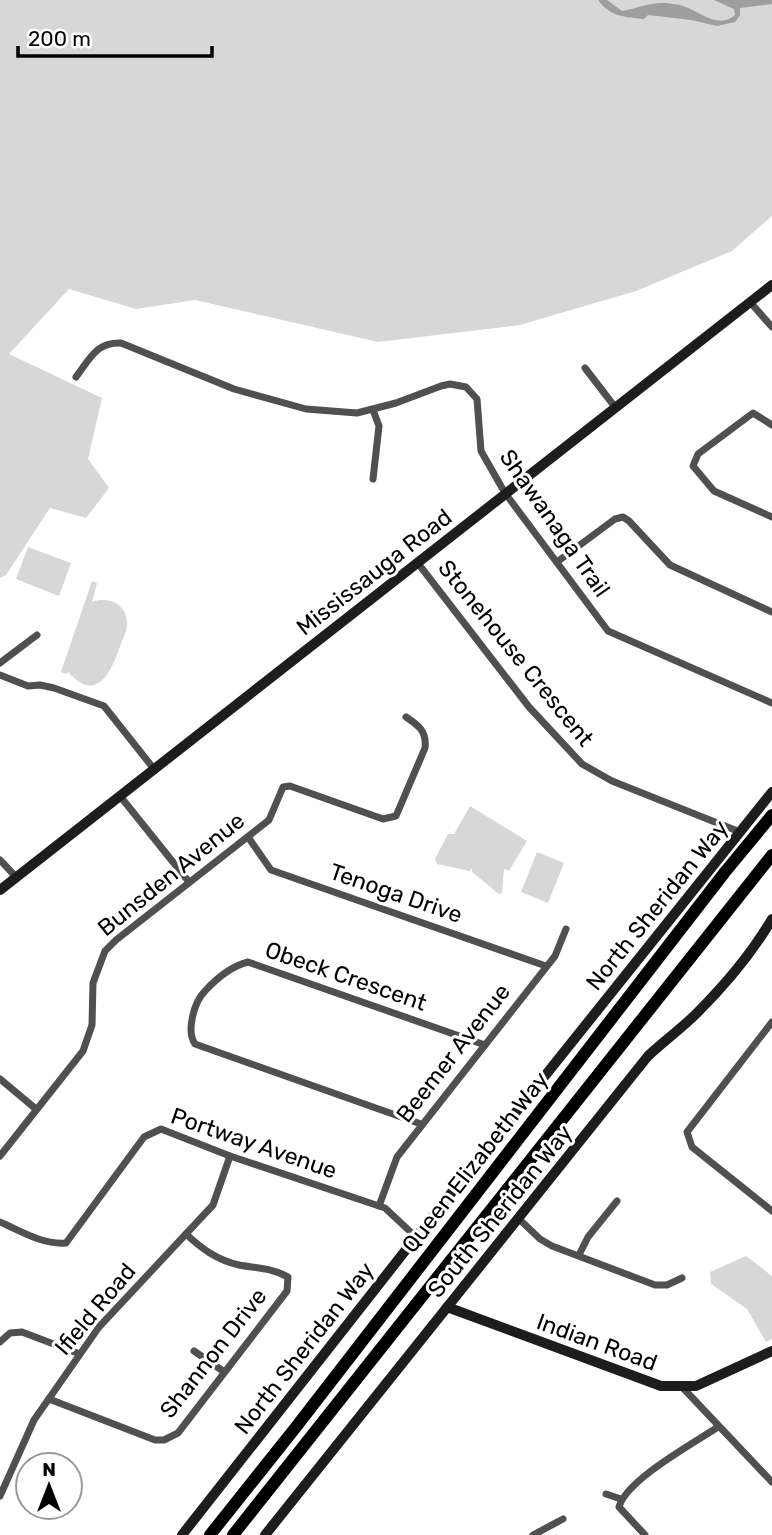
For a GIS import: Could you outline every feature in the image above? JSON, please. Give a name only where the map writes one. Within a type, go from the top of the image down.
[{"type":"highway","name":"Queen Elizabeth Way","points":[[211,1535],[772,815]]},
{"type":"highway","name":"Queen Elizabeth Way","points":[[233,1535],[772,855]]},
{"type":"street","name":"Mississauga Road","points":[[0,890],[772,285]]},
{"type":"street","points":[[750,302],[772,327]]},
{"type":"street","name":"Shawanaga Trail","points":[[76,377],[100,346],[121,343],[213,381],[261,397],[324,411],[358,413],[441,386],[450,384],[466,387],[477,399],[481,451],[505,493],[608,631],[771,700]]},
{"type":"street","points":[[585,368],[615,407]]},
{"type":"street","points":[[373,410],[379,426],[379,435],[373,479]]},
{"type":"street","points":[[772,425],[753,413],[698,454],[693,466],[714,491],[772,517]]},
{"type":"street","points":[[557,562],[615,519],[623,517],[670,565],[772,612]]},
{"type":"street","name":"Stonehouse Crescent","points":[[417,562],[529,706],[582,764],[611,781],[740,832]]},
{"type":"street","points":[[0,663],[37,635]]},
{"type":"street","points":[[0,675],[28,686],[54,688],[104,706],[154,769]]},
{"type":"street","name":"Bunsden Avenue","points":[[0,1156],[83,1051],[92,1026],[93,983],[105,951],[269,820],[283,787],[290,786],[383,819],[396,816],[426,740],[421,727],[406,717]]},
{"type":"street","name":"North Sheridan Way","points":[[182,1535],[772,792]]},
{"type":"street","points":[[120,796],[189,883]]},
{"type":"street","name":"Tenoga Drive","points":[[248,837],[271,870],[546,966]]},
{"type":"street","points":[[0,860],[16,877]]},
{"type":"street","name":"South Sheridan Way","points":[[268,1531],[648,1056],[697,1013],[726,981],[772,919]]},
{"type":"street","name":"Beemer Avenue","points":[[379,1206],[397,1157],[555,956],[566,929]]},
{"type":"street","name":"Obeck Crescent","points":[[421,1124],[195,1044],[189,1029],[202,992],[236,966],[248,962],[485,1045]]},
{"type":"street","points":[[772,1022],[687,1132],[692,1147],[772,1212]]},
{"type":"street","points":[[0,1079],[37,1109]]},
{"type":"street","name":"Portway Avenue","points":[[0,1222],[41,1239],[56,1243],[66,1242],[144,1136],[161,1129],[230,1156],[385,1208],[416,1237]]},
{"type":"street","name":"Ifield Road","points":[[0,1496],[34,1420],[99,1328],[212,1205],[230,1156]]},
{"type":"street","points":[[579,1255],[587,1237],[617,1201]]},
{"type":"street","points":[[519,1219],[540,1239],[655,1285],[667,1285],[682,1278]]},
{"type":"street","name":"Shannon Drive","points":[[49,1399],[145,1437],[164,1440],[178,1433],[287,1291],[288,1277],[271,1270],[223,1261],[200,1248],[186,1234]]},
{"type":"street","name":"Indian Road","points":[[447,1307],[661,1386],[696,1386],[772,1351]]},
{"type":"street","points":[[0,1342],[9,1333],[22,1332],[80,1354]]},
{"type":"street","points":[[194,1351],[223,1371]]},
{"type":"street","points":[[683,1388],[772,1482]]},
{"type":"street","points":[[645,1535],[619,1507],[621,1499],[659,1465],[718,1427]]},
{"type":"street","points":[[606,1494],[621,1499]]},
{"type":"street","points":[[533,1535],[564,1520]]},
{"type":"street","points":[[268,1531],[280,1535]]},
{"type":"shaded area","points":[[0,0],[772,0],[772,216],[732,251],[636,291],[520,325],[378,342],[195,300],[136,309],[69,289],[9,354],[102,398],[88,459],[109,488],[86,518],[50,508],[6,575],[0,578]]},
{"type":"shaded area","points":[[598,0],[607,0],[622,11],[655,3],[677,4],[722,21],[735,15],[734,9],[714,0],[772,0],[772,4],[740,8],[740,15],[735,22],[717,26],[648,15],[644,19],[625,17],[608,10]]},
{"type":"shaded area","points":[[28,547],[71,563],[59,596],[16,579]]},
{"type":"shaded area","points":[[92,581],[97,583],[92,602],[104,600],[116,603],[124,611],[127,623],[106,676],[94,685],[86,685],[68,672],[61,672]]},
{"type":"shaded area","points":[[470,806],[527,841],[509,871],[504,869],[502,893],[499,894],[472,872],[472,868],[470,871],[437,864],[435,859],[448,834],[454,834]]},
{"type":"shaded area","points":[[537,852],[564,863],[548,903],[521,892]]},
{"type":"shaded area","points":[[746,1256],[772,1276],[772,1339],[766,1342],[747,1309],[711,1284],[710,1272]]}]
